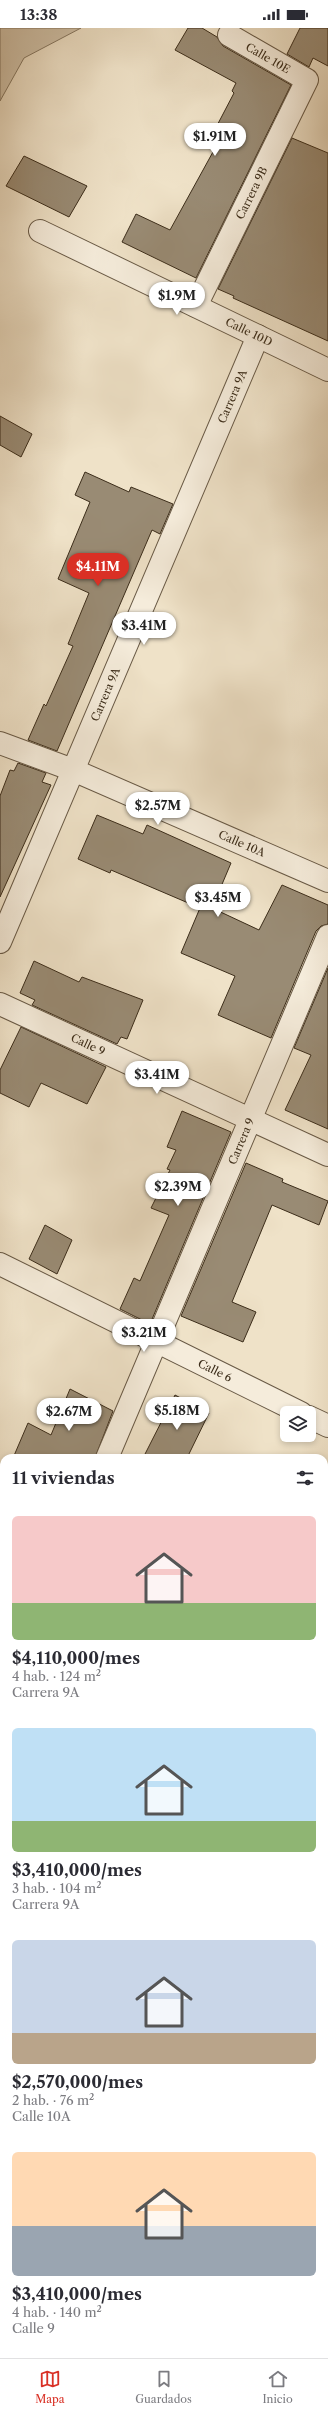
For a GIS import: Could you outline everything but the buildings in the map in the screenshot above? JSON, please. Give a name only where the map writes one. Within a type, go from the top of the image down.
[{"type":"street","name":"Calle 10E","points":[[229,35],[307,80]]},
{"type":"street","name":"Carrera 9B","points":[[196,306],[307,80]]},
{"type":"street","name":"Calle 10D","points":[[40,231],[328,370]]},
{"type":"street","name":"Carrera 9A","points":[[0,942],[258,336]]},
{"type":"street","name":"Calle 10A","points":[[0,743],[73,770],[328,881]]},
{"type":"street","name":"Carrera 9","points":[[109,1454],[328,936]]},
{"type":"street","name":"Calle 9","points":[[0,1004],[328,1155]]},
{"type":"street","name":"Calle 6","points":[[0,1264],[157,1340],[287,1406]]},
{"type":"street","points":[[316,1420],[328,1426]]},
{"type":"shaded area","points":[[0,28],[81,28],[24,58],[0,101]]}]
